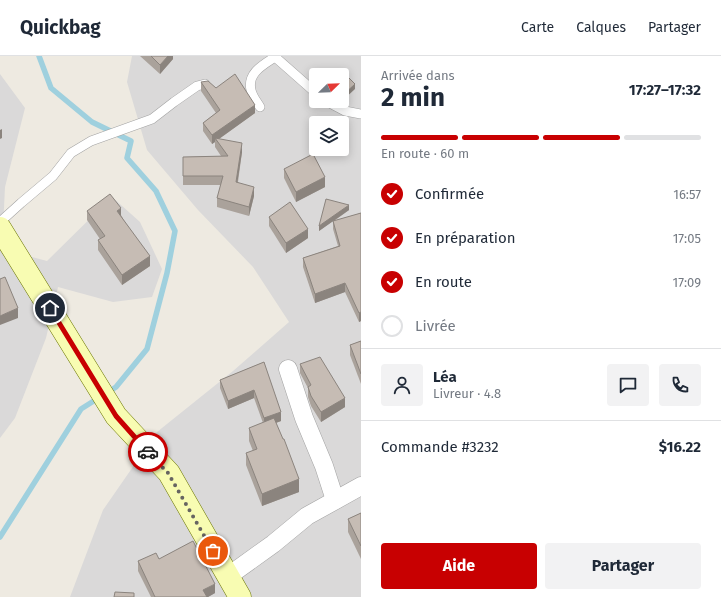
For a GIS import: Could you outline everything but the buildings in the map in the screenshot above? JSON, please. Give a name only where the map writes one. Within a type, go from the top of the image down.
[{"type":"street","points":[[0,228],[116,416],[168,473],[240,597]]},
{"type":"street","points":[[288,368],[304,418],[324,466],[335,500]]},
{"type":"street","points":[[228,577],[273,544],[307,516],[361,486]]},
{"type":"lane","points":[[260,107],[251,91],[250,79],[259,67],[275,56],[309,86]]},
{"type":"lane","points":[[0,222],[21,202],[54,176],[71,153],[91,141],[152,119],[198,86],[206,84]]},
{"type":"lane","points":[[339,108],[345,111],[361,114]]},
{"type":"shaded area","points":[[132,56],[361,56],[361,597],[70,597],[103,510],[157,432],[233,371],[289,322],[253,267],[198,210],[147,150],[127,82]]},
{"type":"shaded area","points":[[0,74],[25,108],[5,187],[2,249],[47,261],[112,197],[140,222],[162,269],[152,297],[113,302],[58,287],[46,338],[15,418],[0,438]]},
{"type":"waterway","points":[[39,56],[51,88],[92,122],[131,141],[127,158],[156,191],[175,231],[167,273],[147,349],[116,387],[107,393]]},
{"type":"waterway","points":[[0,537],[81,409],[100,397]]},
{"type":"way so far","points":[[148,452],[168,473],[213,551]]},
{"type":"route","points":[[50,308],[116,416],[148,452]]}]
